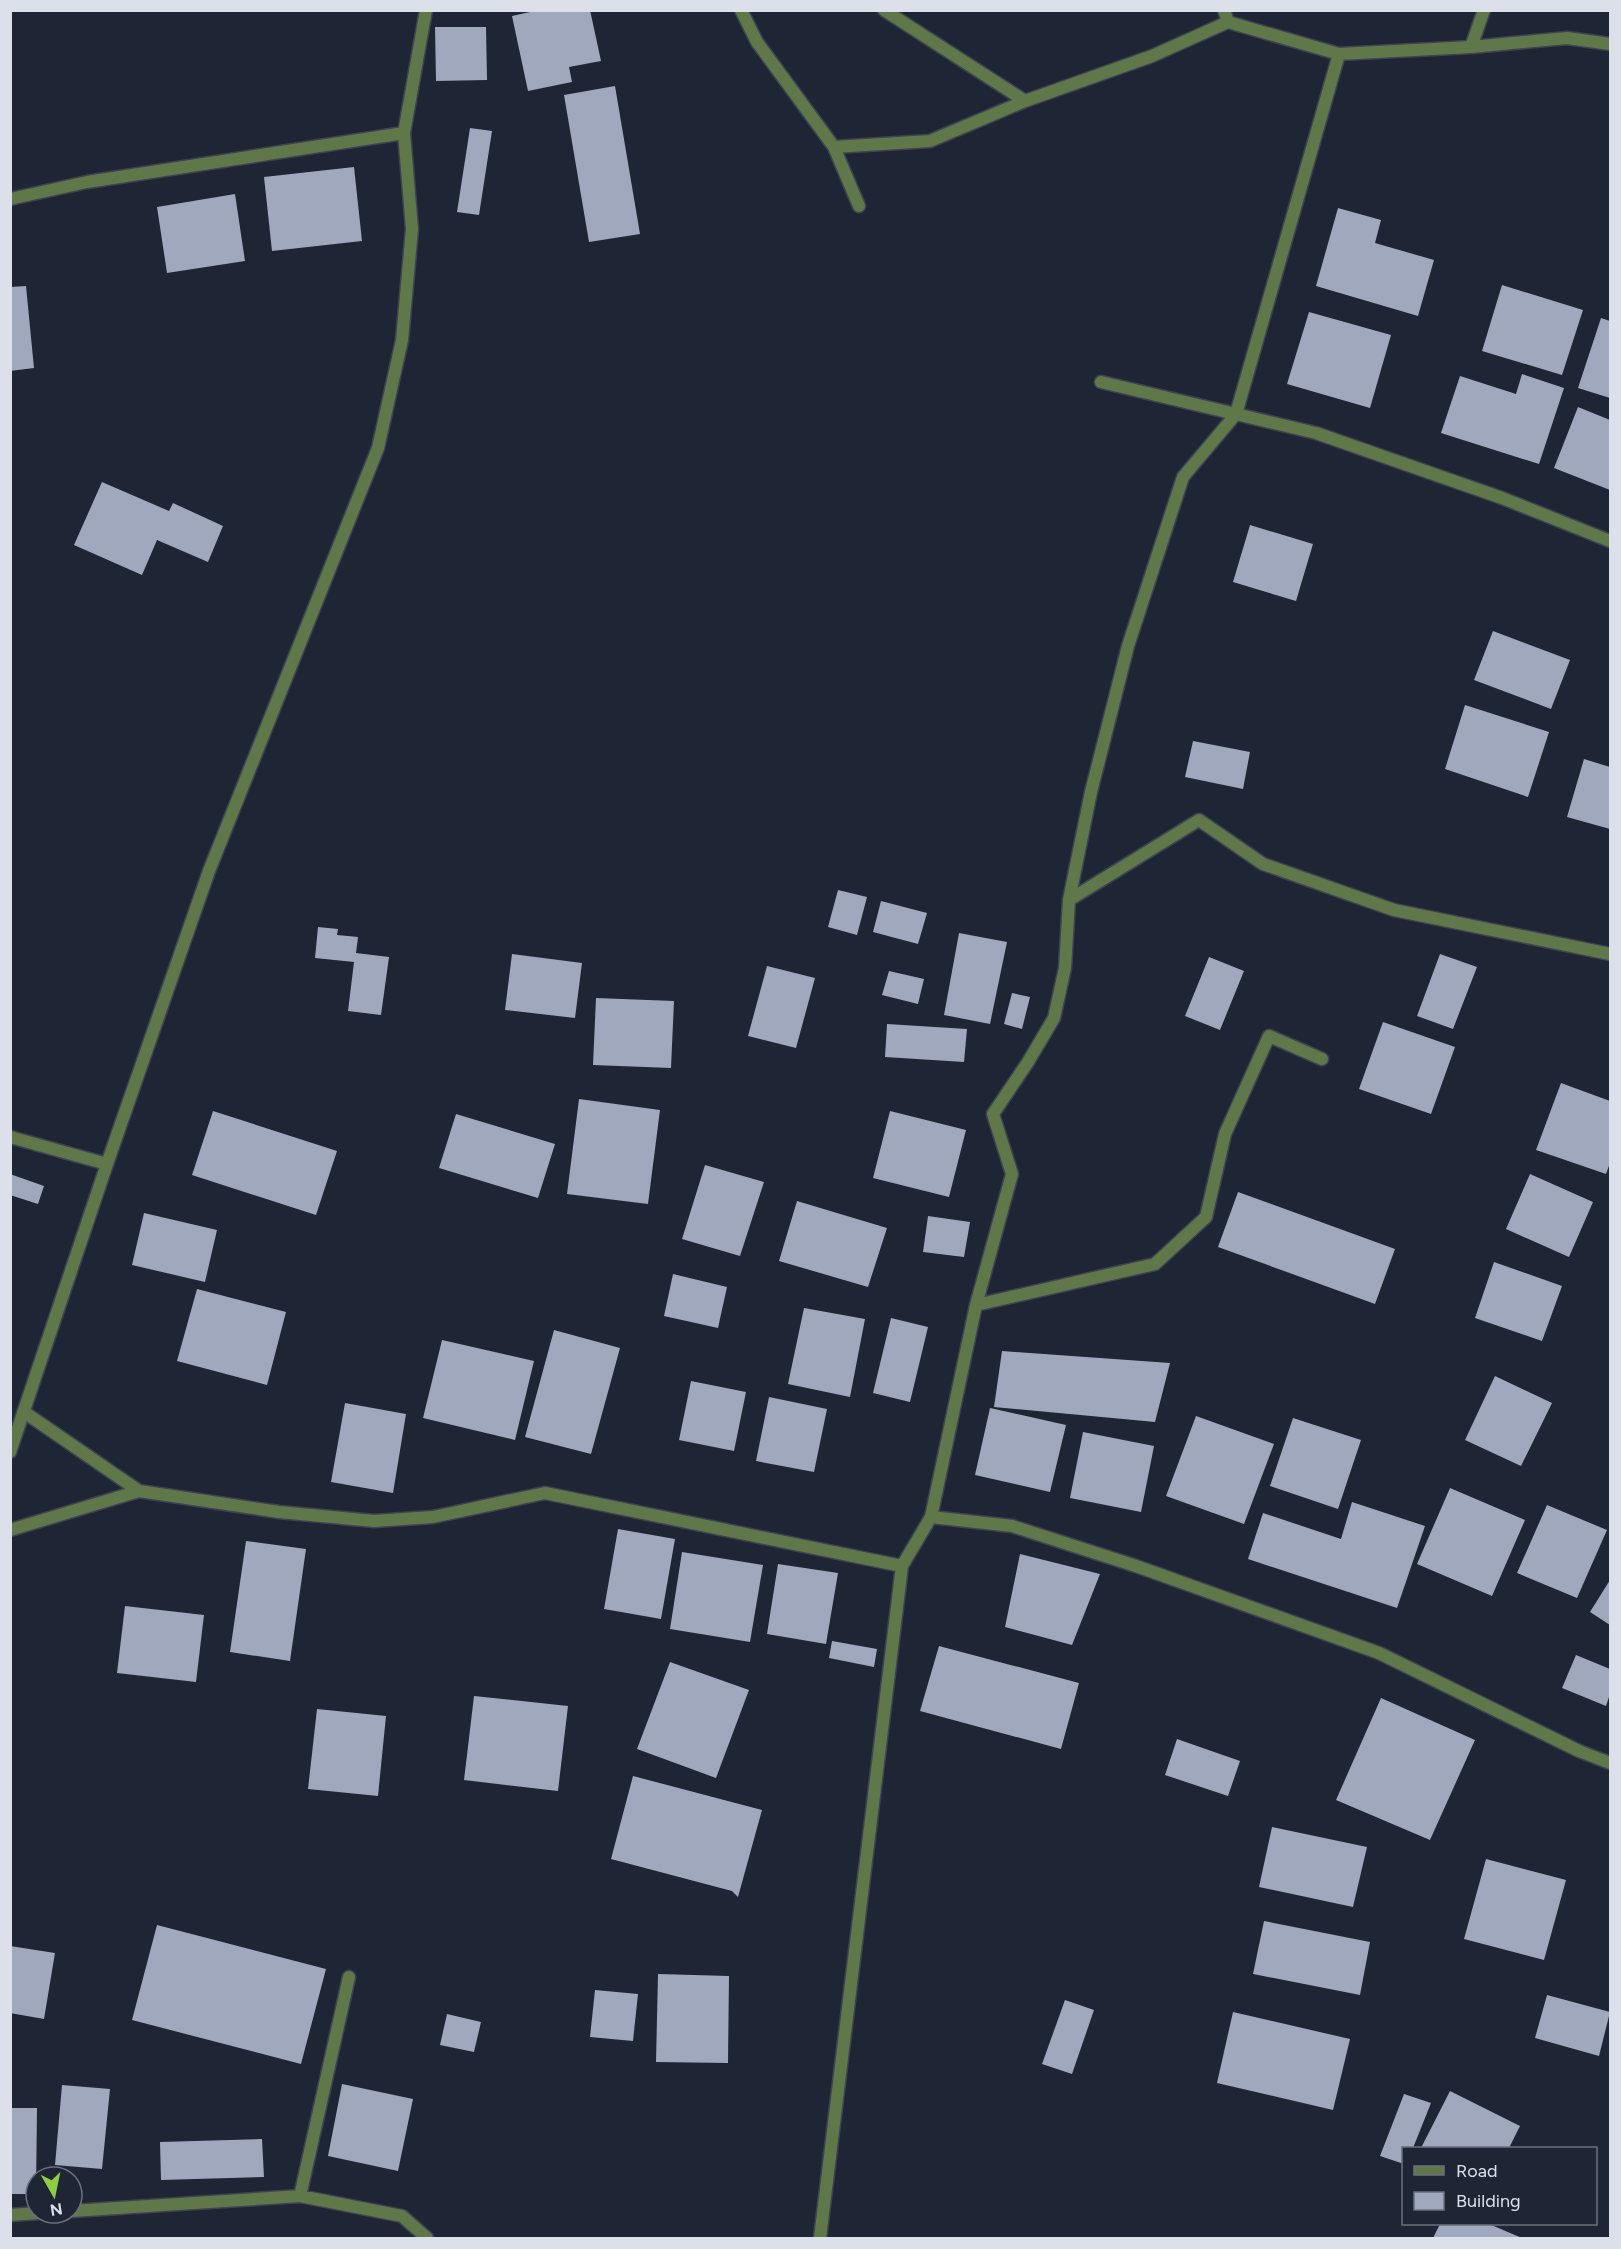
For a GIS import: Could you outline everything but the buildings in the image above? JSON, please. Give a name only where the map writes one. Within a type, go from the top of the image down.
[{"type":"street","points":[[10,1452],[209,871],[378,448],[402,340],[412,229],[404,133],[426,10]]},
{"type":"street","points":[[741,10],[757,42],[834,147],[859,207]]},
{"type":"street","points":[[884,10],[1025,101]]},
{"type":"street","points":[[1471,47],[1484,10]]},
{"type":"street","points":[[834,147],[930,141],[1025,101],[1152,56],[1226,16],[1339,54],[1471,47],[1567,38],[1611,44]]},
{"type":"street","points":[[820,2238],[902,1566],[931,1517],[976,1305],[1012,1174],[993,1114],[1054,1018],[1065,968],[1069,900],[1091,792],[1128,646],[1183,477],[1236,414],[1339,54]]},
{"type":"street","points":[[10,199],[87,182],[404,133]]},
{"type":"street","points":[[1101,382],[1316,433],[1502,498],[1611,541]]},
{"type":"street","points":[[1069,900],[1199,820],[1263,864],[1394,910],[1611,954]]},
{"type":"street","points":[[976,1305],[1155,1264],[1206,1217],[1225,1134],[1269,1036],[1322,1059]]},
{"type":"street","points":[[10,1137],[107,1164]]},
{"type":"street","points":[[24,1412],[140,1491]]},
{"type":"street","points":[[10,1530],[140,1491],[279,1512],[374,1521],[433,1517],[545,1493],[902,1566]]},
{"type":"street","points":[[931,1517],[1012,1526],[1136,1566],[1379,1653],[1579,1751],[1611,1763]]},
{"type":"street","points":[[300,2196],[349,1977]]},
{"type":"street","points":[[84,2210],[300,2196],[402,2216],[427,2238]]}]
